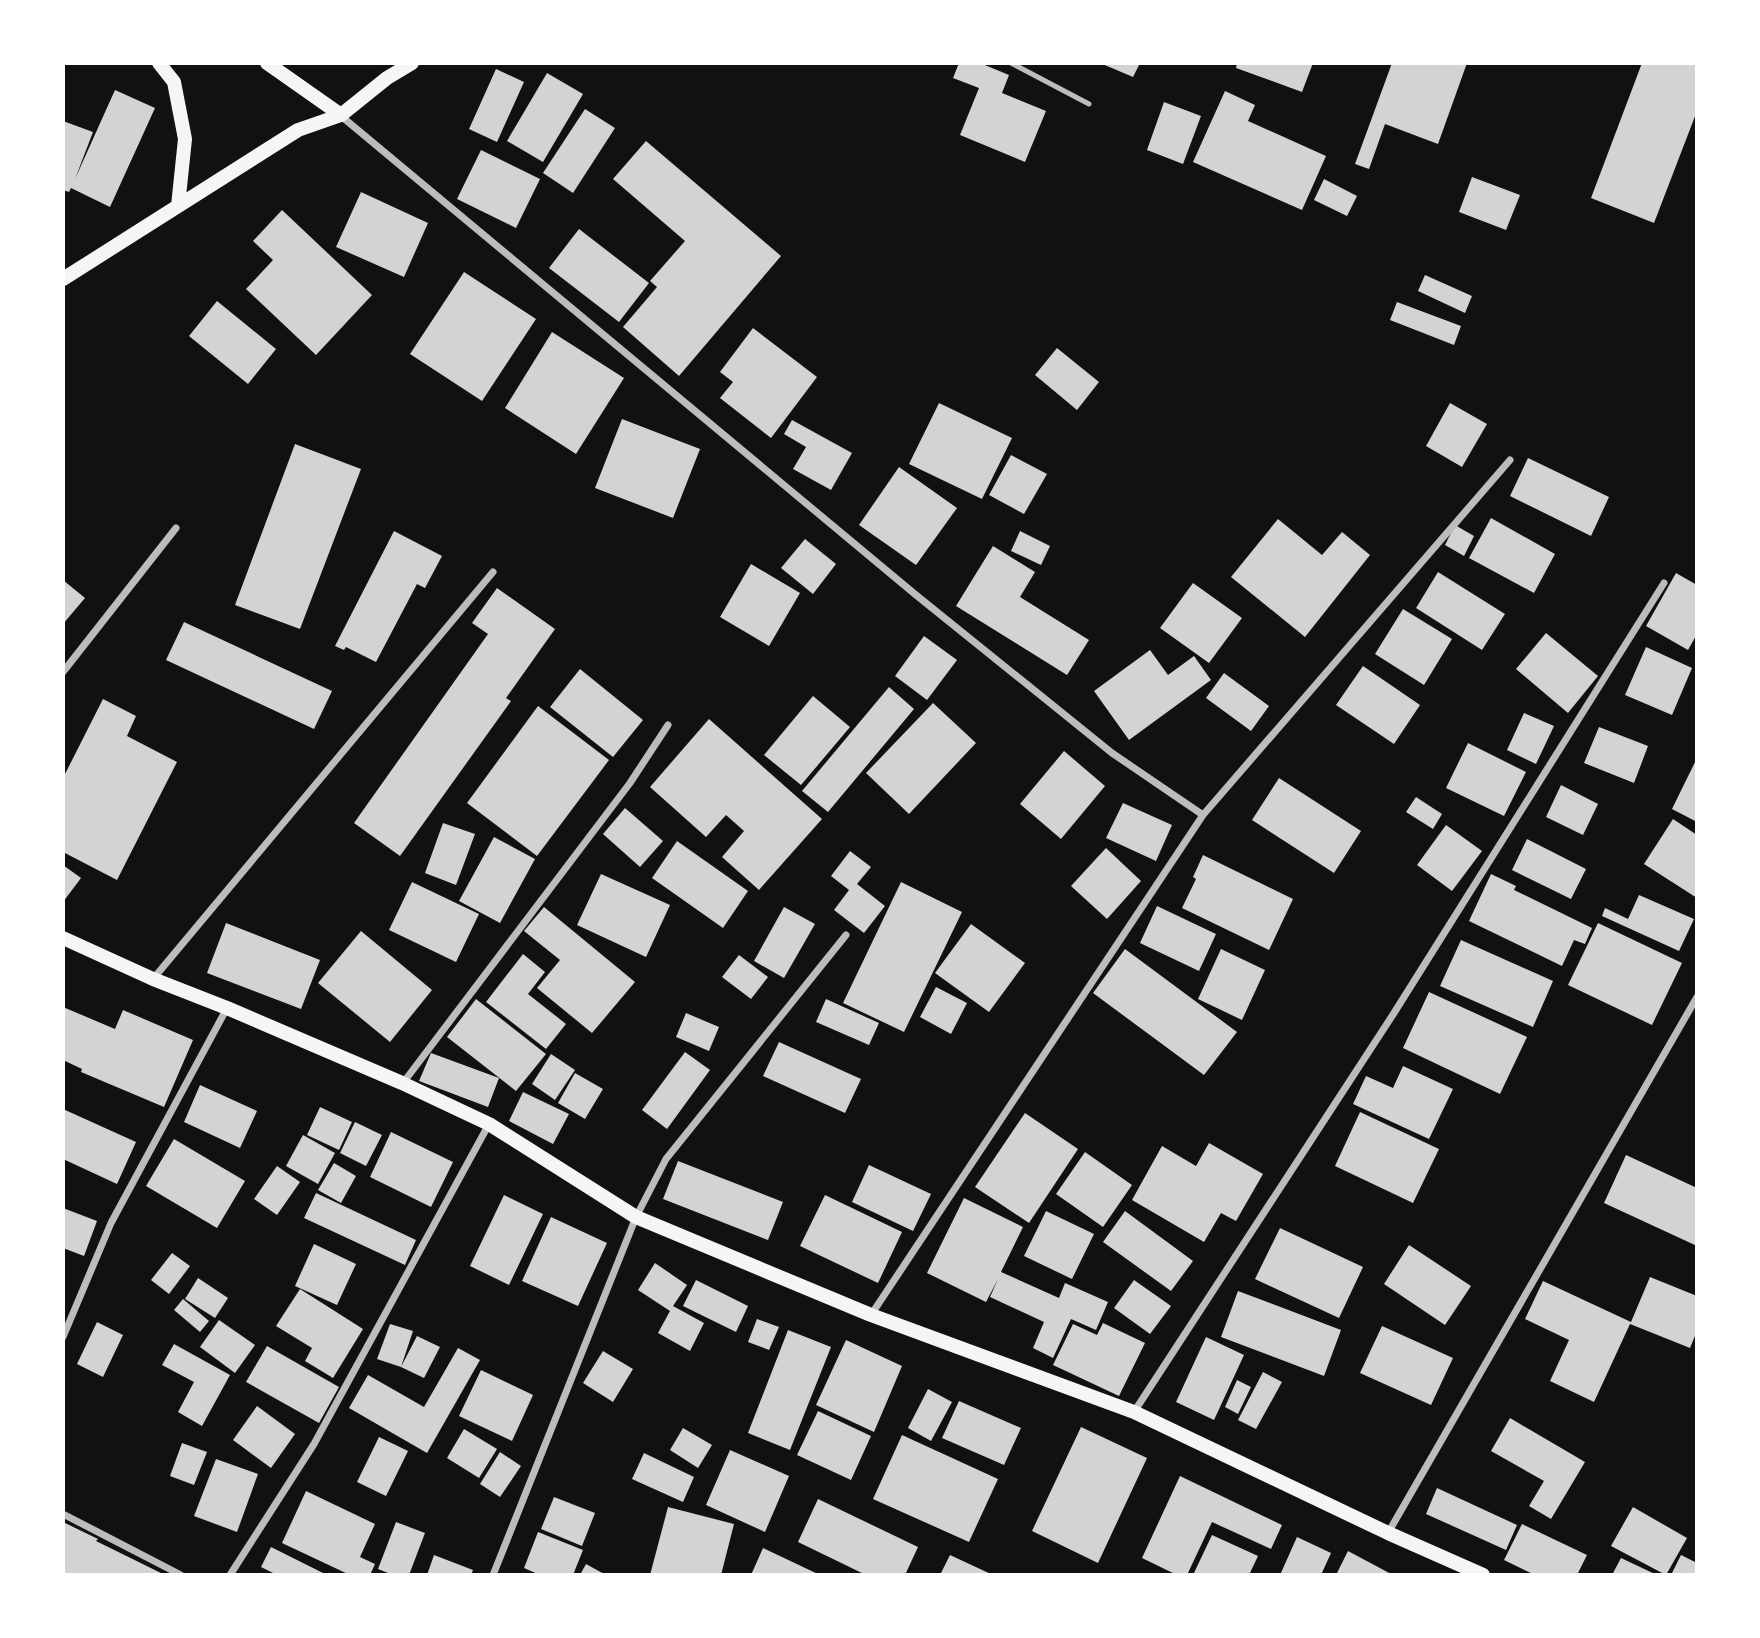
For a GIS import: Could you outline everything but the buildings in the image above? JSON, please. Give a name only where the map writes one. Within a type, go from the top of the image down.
[{"type":"main road","points":[[159,63],[174,82],[185,139],[178,206]]},
{"type":"main road","points":[[267,63],[341,115]]},
{"type":"main road","points":[[63,279],[298,130],[341,115],[387,78],[412,63]]},
{"type":"main road","points":[[63,938],[153,979],[402,1083],[489,1124],[636,1217],[871,1315],[1134,1412],[1388,1533],[1483,1575]]},
{"type":"street","points":[[341,115],[916,595],[1112,753],[1203,816]]},
{"type":"street","points":[[871,1315],[1203,816],[1510,460]]},
{"type":"street","points":[[63,672],[176,528]]},
{"type":"street","points":[[153,979],[493,572]]},
{"type":"street","points":[[1134,1412],[1387,1025],[1664,583]]},
{"type":"street","points":[[402,1083],[630,783],[668,725]]},
{"type":"street","points":[[493,1575],[636,1217],[666,1159],[846,935]]},
{"type":"street","points":[[1388,1533],[1697,997]]},
{"type":"street","points":[[63,1337],[111,1223],[227,1008]]},
{"type":"street","points":[[230,1575],[314,1444],[489,1124]]},
{"type":"street","points":[[63,1514],[181,1575]]},
{"type":"lane","points":[[1011,63],[1089,104]]}]
